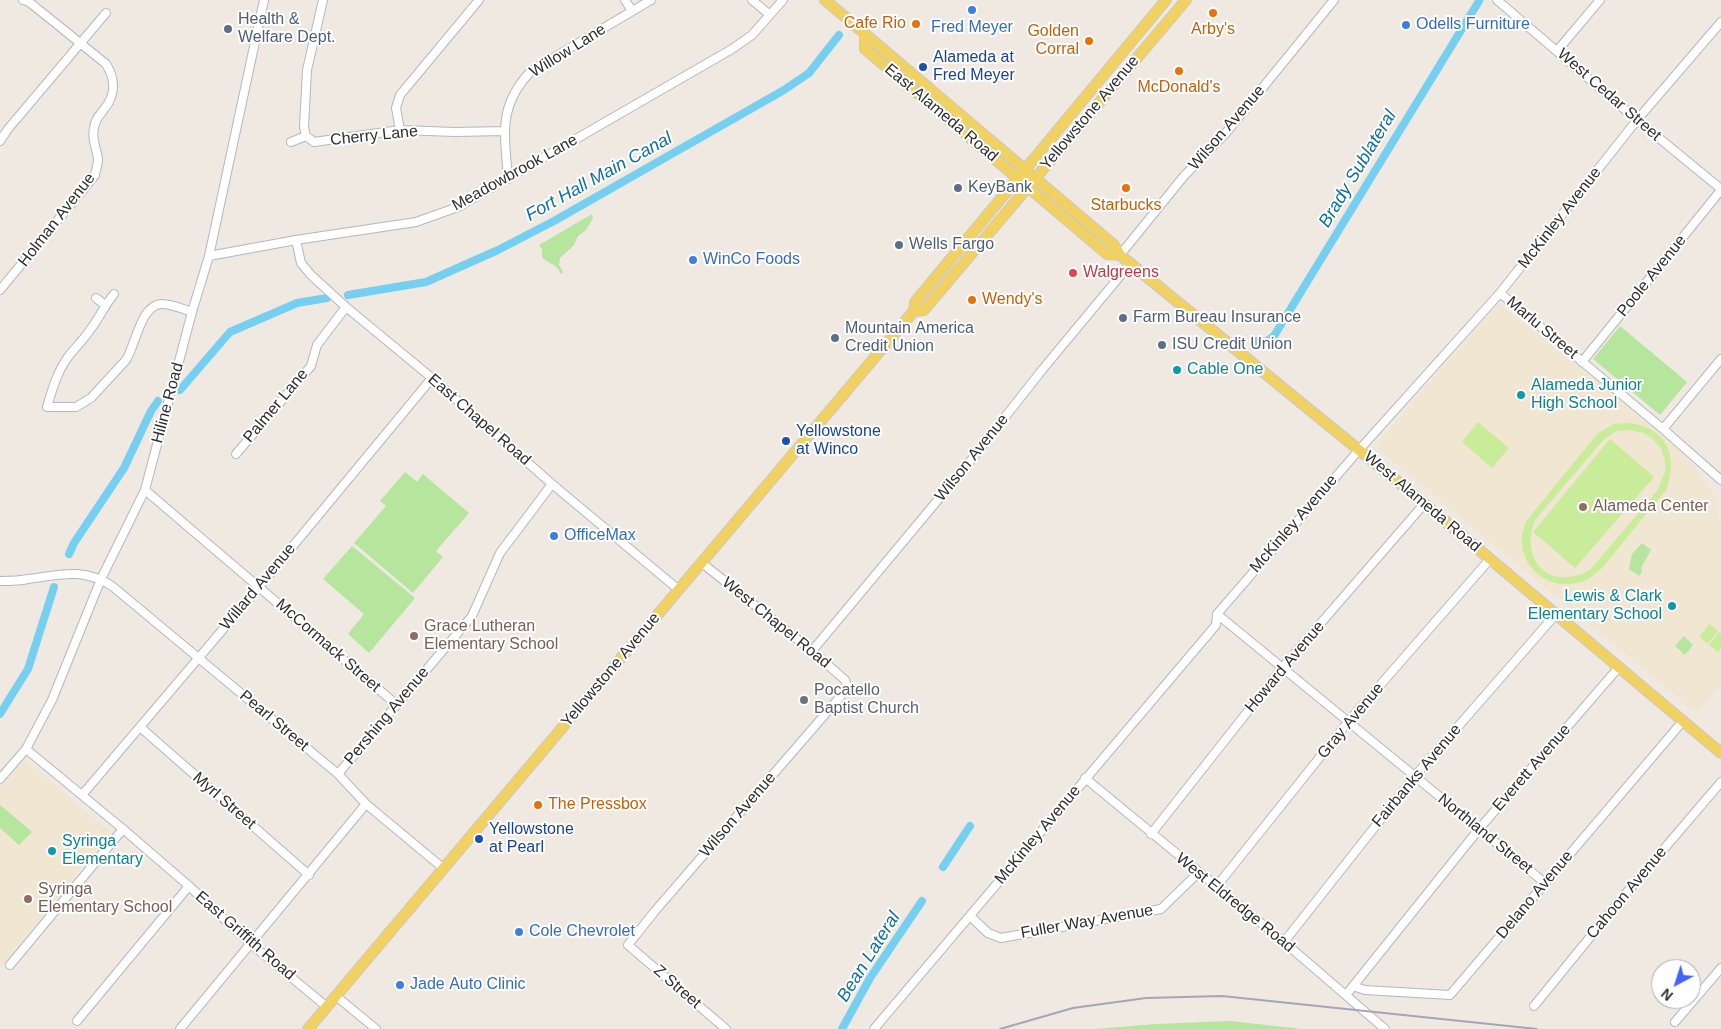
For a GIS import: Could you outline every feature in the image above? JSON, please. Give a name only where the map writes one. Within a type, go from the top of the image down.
[{"type":"main road","name":"East Alameda Road","points":[[825,0],[1025,169]]},
{"type":"main road","name":"Yellowstone Avenue","points":[[308,1029],[914,311],[914,302],[1166,0]]},
{"type":"main road","name":"Yellowstone Avenue","points":[[914,311],[924,310],[1186,0]]},
{"type":"main road","name":"East Alameda Road","points":[[865,34],[865,49],[1028,187]]},
{"type":"main road","name":"West Alameda Road","points":[[1025,169],[1114,244],[1120,255],[1130,264],[1359,450],[1721,753]]},
{"type":"main road","name":"West Alameda Road","points":[[1028,187],[1107,254],[1120,255]]},
{"type":"street","name":"Holman Avenue","points":[[0,290],[95,175],[98,160],[94,142],[94,126],[98,116],[111,97],[114,83],[111,72],[106,64],[29,2],[23,0]]},
{"type":"street","name":"Hiline Road","points":[[0,779],[26,749],[52,700],[101,579],[145,490],[192,312],[209,256],[264,0]]},
{"type":"street","points":[[291,142],[306,136],[304,127],[307,70],[323,0]]},
{"type":"street","points":[[400,130],[396,108],[400,95],[479,0]]},
{"type":"street","points":[[625,0],[632,11]]},
{"type":"street","name":"Willow Lane","points":[[508,179],[505,118],[509,102],[519,84],[531,71],[651,0]]},
{"type":"street","points":[[752,0],[770,15]]},
{"type":"street","name":"Meadowbrook Lane","points":[[209,256],[296,240],[416,222],[458,207],[732,49],[752,34],[783,0]]},
{"type":"street","name":"Wilson Avenue","points":[[1120,255],[1184,176],[1225,134],[1334,0]]},
{"type":"street","name":"West Cedar Street","points":[[1497,0],[1721,190]]},
{"type":"street","points":[[1557,51],[1600,0]]},
{"type":"street","points":[[0,141],[106,13]]},
{"type":"street","name":"McKinley Avenue","points":[[874,1029],[1216,625],[1216,614],[1359,450],[1500,293],[1637,120],[1721,22]]},
{"type":"street","name":"Cherry Lane","points":[[306,136],[314,142],[400,130],[505,131]]},
{"type":"street","name":"Poole Avenue","points":[[1582,362],[1721,190]]},
{"type":"street","name":"East Chapel Road","points":[[296,240],[301,263],[311,276],[678,590]]},
{"type":"street","name":"Wilson Avenue","points":[[812,651],[972,459],[1042,370],[1130,264]]},
{"type":"street","name":"Marlu Street","points":[[1500,293],[1721,480]]},
{"type":"street","points":[[114,294],[105,305],[97,321],[68,357],[52,388],[47,407],[76,406],[90,398],[126,360],[146,314],[152,306],[163,304],[192,312]]},
{"type":"street","points":[[96,298],[105,305]]},
{"type":"street","name":"Palmer Lane","points":[[236,454],[311,366],[317,345],[346,307]]},
{"type":"street","points":[[1663,429],[1721,359]]},
{"type":"street","name":"Willard Avenue","points":[[82,795],[432,378]]},
{"type":"street","name":"Pershing Avenue","points":[[338,774],[472,616],[500,553],[552,484]]},
{"type":"street","name":"McCormack Street","points":[[145,490],[397,705]]},
{"type":"street","name":"Howard Avenue","points":[[1152,834],[1282,668],[1424,504]]},
{"type":"street","name":"Gray Avenue","points":[[1216,887],[1348,722],[1490,559]]},
{"type":"street","name":"West Chapel Road","points":[[702,563],[812,651],[846,680],[847,686]]},
{"type":"street","points":[[0,581],[27,580],[55,574],[81,574],[101,579]]},
{"type":"street","name":"Pearl Street","points":[[101,579],[112,586],[338,774],[366,804],[443,868]]},
{"type":"street","name":"Northland Street","points":[[1216,614],[1545,883]]},
{"type":"street","name":"Fairbanks Avenue","points":[[1284,942],[1415,776],[1556,614]]},
{"type":"street","name":"Everett Avenue","points":[[1346,995],[1479,829],[1619,667]]},
{"type":"street","name":"Wilson Avenue","points":[[628,945],[847,686]]},
{"type":"street","name":"Delano Avenue","points":[[1352,986],[1365,990],[1450,995],[1683,721]]},
{"type":"street","name":"Myrl Street","points":[[140,727],[309,875]]},
{"type":"street","name":"East Griffith Road","points":[[26,749],[123,829],[189,886],[250,943],[327,1007]]},
{"type":"street","name":"West Eldredge Road","points":[[1085,778],[1284,942],[1385,1029]]},
{"type":"street","name":"Cahoon Avenue","points":[[1534,1006],[1617,904],[1721,782]]},
{"type":"street","points":[[180,1029],[366,804]]},
{"type":"street","points":[[10,965],[123,829]]},
{"type":"street","name":"Fuller Way Avenue","points":[[970,916],[988,933],[1001,938],[1161,909],[1198,873]]},
{"type":"street","points":[[76,1021],[189,886]]},
{"type":"street","name":"Z Street","points":[[628,945],[726,1029]]},
{"type":"street","points":[[1675,1022],[1721,968]]},
{"type":"street","points":[[336,996],[376,1029]]},
{"type":"shaded area","name":"Alameda Center","points":[[1498,303],[1603,386],[1686,456],[1715,495],[1718,520],[1721,522],[1721,685],[1696,713],[1375,446]]},
{"type":"shaded area","name":"Syringa Elementary School","points":[[25,760],[110,832],[2,966],[0,965],[0,788]]},
{"type":"green space","points":[[592,214],[593,218],[586,230],[578,236],[574,245],[560,258],[559,265],[563,272],[561,274],[555,265],[542,257],[542,250],[539,245]]},
{"type":"green space","points":[[1620,326],[1687,382],[1660,415],[1593,359]]},
{"type":"green space","points":[[1478,422],[1509,448],[1492,468],[1462,442]]},
{"type":"green space","points":[[1632,423],[1645,427],[1655,432],[1662,439],[1670,456],[1671,467],[1666,490],[1601,569],[1592,577],[1577,583],[1566,584],[1555,583],[1545,579],[1529,565],[1524,555],[1522,537],[1527,520],[1598,433],[1614,424]],"holes":[[[1629,430],[1644,433],[1652,438],[1661,448],[1665,460],[1665,472],[1657,491],[1590,570],[1575,576],[1562,577],[1551,575],[1542,569],[1535,560],[1531,548],[1531,535],[1535,520],[1604,439],[1616,431]]]},
{"type":"green space","points":[[1610,439],[1654,477],[1575,568],[1533,532]]},
{"type":"green space","points":[[405,472],[417,482],[423,474],[469,513],[436,551],[443,557],[413,593],[354,543],[386,506],[380,501]]},
{"type":"green space","points":[[1642,543],[1651,550],[1641,568],[1642,572],[1639,576],[1629,569],[1632,554]]},
{"type":"green space","points":[[352,546],[415,598],[369,653],[348,634],[364,614],[323,579]]},
{"type":"green space","points":[[1709,624],[1718,631],[1708,644],[1699,637]]},
{"type":"green space","points":[[1719,632],[1721,634],[1721,648],[1718,652],[1709,645]]},
{"type":"green space","points":[[1684,636],[1693,645],[1685,655],[1675,646]]},
{"type":"green space","points":[[0,805],[32,832],[19,845],[0,828]]},
{"type":"green space","points":[[1230,1021],[1302,1029],[1095,1029],[1156,1024]]},
{"type":"waterway","name":"Brady Sublateral","points":[[1255,341],[1266,342],[1274,336],[1479,1]]},
{"type":"waterway","name":"Fort Hall Main Canal","points":[[348,295],[426,282],[498,250],[554,221],[784,90],[809,73],[839,35]]},
{"type":"waterway","name":"Fort Hall Main Canal","points":[[180,390],[230,332],[297,303],[327,298]]},
{"type":"waterway","name":"Fort Hall Main Canal","points":[[69,554],[74,543],[124,468],[151,411],[158,401]]},
{"type":"waterway","name":"Fort Hall Main Canal","points":[[0,714],[28,669],[54,587]]},
{"type":"waterway","name":"Bean Lateral","points":[[943,867],[970,826]]},
{"type":"waterway","name":"Bean Lateral","points":[[842,1029],[870,978],[922,901]]},
{"type":"railway","points":[[1000,1029],[1073,1008],[1146,998],[1222,996],[1537,1029]]},
{"type":"place","name":"Fred Meyer","points":[[972,10]]},
{"type":"place","name":"Arby's","points":[[1213,13]]},
{"type":"place","name":"Cafe Rio","points":[[916,24]]},
{"type":"place","name":"Odells Furniture","points":[[1406,25]]},
{"type":"place","name":"Health & Welfare Dept.","points":[[228,29]]},
{"type":"place","name":"Golden Corral","points":[[1089,41]]},
{"type":"place","name":"Alameda at Fred Meyer","points":[[923,67]]},
{"type":"place","name":"McDonald's","points":[[1179,71]]},
{"type":"place","name":"KeyBank","points":[[958,188]]},
{"type":"place","name":"Starbucks","points":[[1126,188]]},
{"type":"place","name":"Wells Fargo","points":[[899,245]]},
{"type":"place","name":"WinCo Foods","points":[[693,260]]},
{"type":"place","name":"Walgreens","points":[[1073,273]]},
{"type":"place","name":"Wendy's","points":[[972,300]]},
{"type":"place","name":"Farm Bureau Insurance","points":[[1123,318]]},
{"type":"place","name":"Mountain America Credit Union","points":[[835,338]]},
{"type":"place","name":"ISU Credit Union","points":[[1162,345]]},
{"type":"place","name":"Cable One","points":[[1177,370]]},
{"type":"place","name":"Alameda Junior High School","points":[[1521,395]]},
{"type":"place","name":"Yellowstone at Winco","points":[[786,441]]},
{"type":"place","name":"Alameda Center","points":[[1583,507]]},
{"type":"place","name":"OfficeMax","points":[[554,536]]},
{"type":"place","name":"Lewis & Clark Elementary School","points":[[1672,606]]},
{"type":"place","name":"Grace Lutheran Elementary School","points":[[414,636]]},
{"type":"place","name":"Pocatello Baptist Church","points":[[804,700]]},
{"type":"place","name":"The Pressbox","points":[[538,805]]},
{"type":"place","name":"Yellowstone at Pearl","points":[[479,839]]},
{"type":"place","name":"Syringa Elementary","points":[[52,851]]},
{"type":"place","name":"Syringa Elementary School","points":[[28,899]]},
{"type":"place","name":"Cole Chevrolet","points":[[519,932]]},
{"type":"place","name":"Jade Auto Clinic","points":[[400,985]]}]
